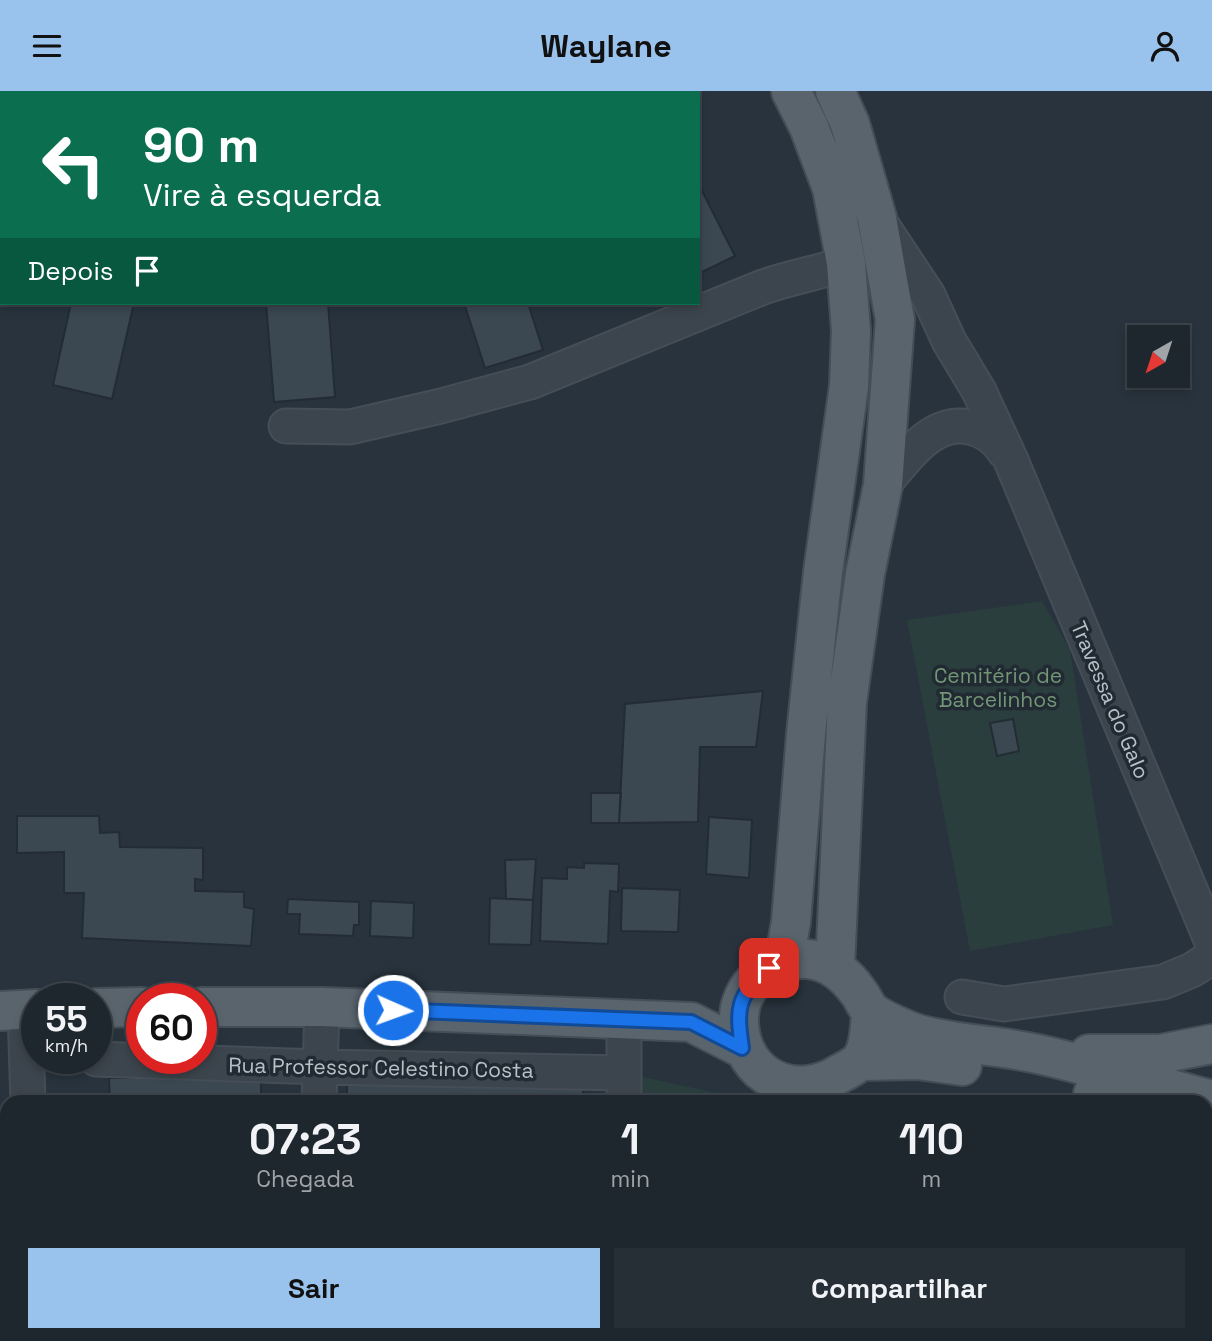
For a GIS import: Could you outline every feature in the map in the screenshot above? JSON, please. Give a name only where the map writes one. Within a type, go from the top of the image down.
[{"type":"main road","points":[[785,962],[791,922],[821,586],[849,386],[851,331],[846,263],[832,188],[791,91]]},
{"type":"main road","points":[[835,91],[850,124],[877,218],[895,320],[883,485],[865,573],[847,702],[835,968]]},
{"type":"main road","points":[[1084,1095],[975,1067],[918,1060],[860,1061],[827,1082],[807,1087],[786,1084],[767,1076],[742,1048],[738,1022],[740,1001],[753,982],[769,968],[785,962],[810,959],[835,968],[847,977],[871,1011],[917,1034],[1037,1054],[1193,1095]]},
{"type":"main road","points":[[691,1022],[740,1001]]},
{"type":"main road","points":[[217,1007],[322,1007],[691,1022],[742,1048]]},
{"type":"main road","points":[[860,1061],[866,1048],[871,1011]]},
{"type":"main road","points":[[1037,1054],[1160,1054],[1212,1044]]},
{"type":"street","name":"Travessa do Galo","points":[[877,218],[928,295],[949,341],[979,391],[1010,458],[1062,589],[1212,942]]},
{"type":"street","points":[[286,426],[349,427],[530,382],[764,287],[792,277],[816,274],[846,263]]},
{"type":"street","name":"Travessa do Galo","points":[[883,485],[917,447],[933,433],[947,426],[962,425],[981,429],[999,443],[1010,458]]},
{"type":"street","points":[[962,997],[1004,1004],[1163,982],[1192,970],[1212,957]]},
{"type":"street","points":[[320,1095],[322,1007]]},
{"type":"street","points":[[624,1019],[624,1088]]},
{"type":"street","name":"Rua Professor Celestino Costa","points":[[112,1060],[320,1067],[624,1088]]},
{"type":"street","points":[[26,1074],[27,1095]]},
{"type":"green space","name":"Cemitério de Barcelinhos","points":[[1042,601],[1070,650],[1113,925],[970,951],[907,620]]},
{"type":"green space","points":[[624,1073],[726,1095],[623,1095]]},
{"type":"building","points":[[700,187],[735,256],[700,273]]},
{"type":"building","points":[[71,305],[134,305],[112,399],[53,385]]},
{"type":"building","points":[[266,305],[328,305],[335,397],[274,402]]},
{"type":"building","points":[[465,305],[529,305],[543,350],[485,368]]},
{"type":"building","points":[[763,691],[756,747],[700,747],[698,822],[619,823],[625,704]]},
{"type":"building","points":[[1013,719],[1019,751],[997,756],[990,723]]},
{"type":"building","points":[[591,793],[621,793],[619,823],[591,823]]},
{"type":"building","points":[[17,816],[99,816],[100,833],[119,832],[120,847],[203,848],[203,880],[195,879],[195,891],[244,892],[244,907],[254,909],[251,946],[82,938],[84,893],[64,893],[64,852],[17,853]]},
{"type":"building","points":[[709,817],[752,820],[749,878],[706,874]]},
{"type":"building","points":[[536,859],[533,900],[506,899],[505,860]]},
{"type":"building","points":[[584,863],[619,864],[618,892],[610,891],[608,944],[540,941],[542,878],[567,879],[567,867],[584,868]]},
{"type":"building","points":[[622,888],[680,890],[678,932],[621,931]]},
{"type":"building","points":[[490,898],[533,900],[531,945],[489,944]]},
{"type":"building","points":[[288,899],[359,902],[359,925],[354,925],[353,936],[299,934],[300,914],[287,914]]},
{"type":"building","points":[[371,901],[414,903],[413,938],[370,936]]},
{"type":"building","points":[[109,1078],[261,1078],[261,1095],[110,1095]]},
{"type":"building","points":[[583,1083],[583,1095],[347,1095],[347,1085]]},
{"type":"route","points":[[393,1010],[691,1022],[742,1048],[738,1022],[740,1001],[753,982],[769,968]]}]
